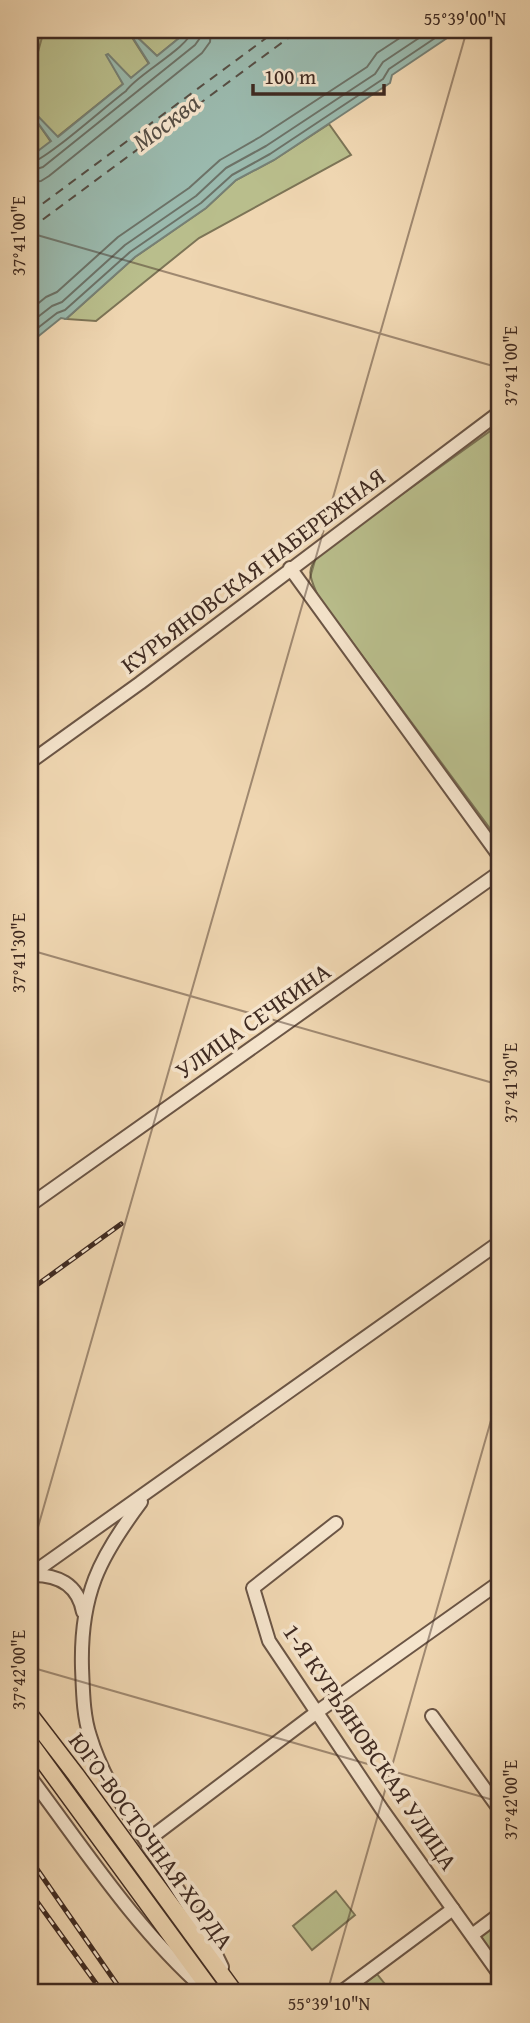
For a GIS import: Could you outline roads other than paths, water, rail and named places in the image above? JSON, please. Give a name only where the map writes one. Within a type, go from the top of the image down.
[{"type":"main road","name":"ЮГО-ВОСТОЧНАЯ ХОРДА","points":[[30,1716],[234,1993]]},
{"type":"main road","name":"ЮГО-ВОСТОЧНАЯ ХОРДА","points":[[30,1743],[211,1993]]},
{"type":"street","name":"КУРЬЯНОВСКАЯ НАБЕРЕЖНАЯ","points":[[30,762],[500,412]]},
{"type":"street","points":[[290,568],[500,857]]},
{"type":"street","name":"УЛИЦА СЕЧКИНА","points":[[30,1205],[500,872]]},
{"type":"street","points":[[30,1575],[500,1242]]},
{"type":"street","points":[[149,1491],[101,1564],[88,1597],[84,1616],[84,1696],[89,1734],[100,1764],[117,1797],[211,1942],[234,1993]]},
{"type":"street","name":"1-Я КУРЬЯНОВСКАЯ УЛИЦА","points":[[336,1522],[254,1588],[269,1641],[499,1972]]},
{"type":"street","points":[[30,1575],[47,1576],[66,1582],[78,1595],[84,1616]]},
{"type":"street","points":[[153,1836],[317,1712],[500,1582]]},
{"type":"street","points":[[432,1716],[500,1810]]},
{"type":"street","points":[[30,1777],[145,1929],[182,1970],[211,1993]]},
{"type":"street","points":[[340,1993],[453,1909]]},
{"type":"street","points":[[472,1935],[500,1914]]},
{"type":"water","name":"Москва","points":[[189,30],[459,30],[392,75],[390,83],[274,160],[236,180],[206,208],[135,257],[66,319],[61,318],[30,343],[30,157],[51,141],[30,112],[32,110],[58,137],[123,84],[106,55],[131,78],[149,63],[133,38],[136,36],[157,56]]},
{"type":"railway","points":[[30,1290],[121,1224]]},
{"type":"railway","points":[[30,1859],[123,1993]]},
{"type":"railway","points":[[30,1892],[103,1993]]},
{"type":"railway","points":[[30,1981],[39,1993]]}]
